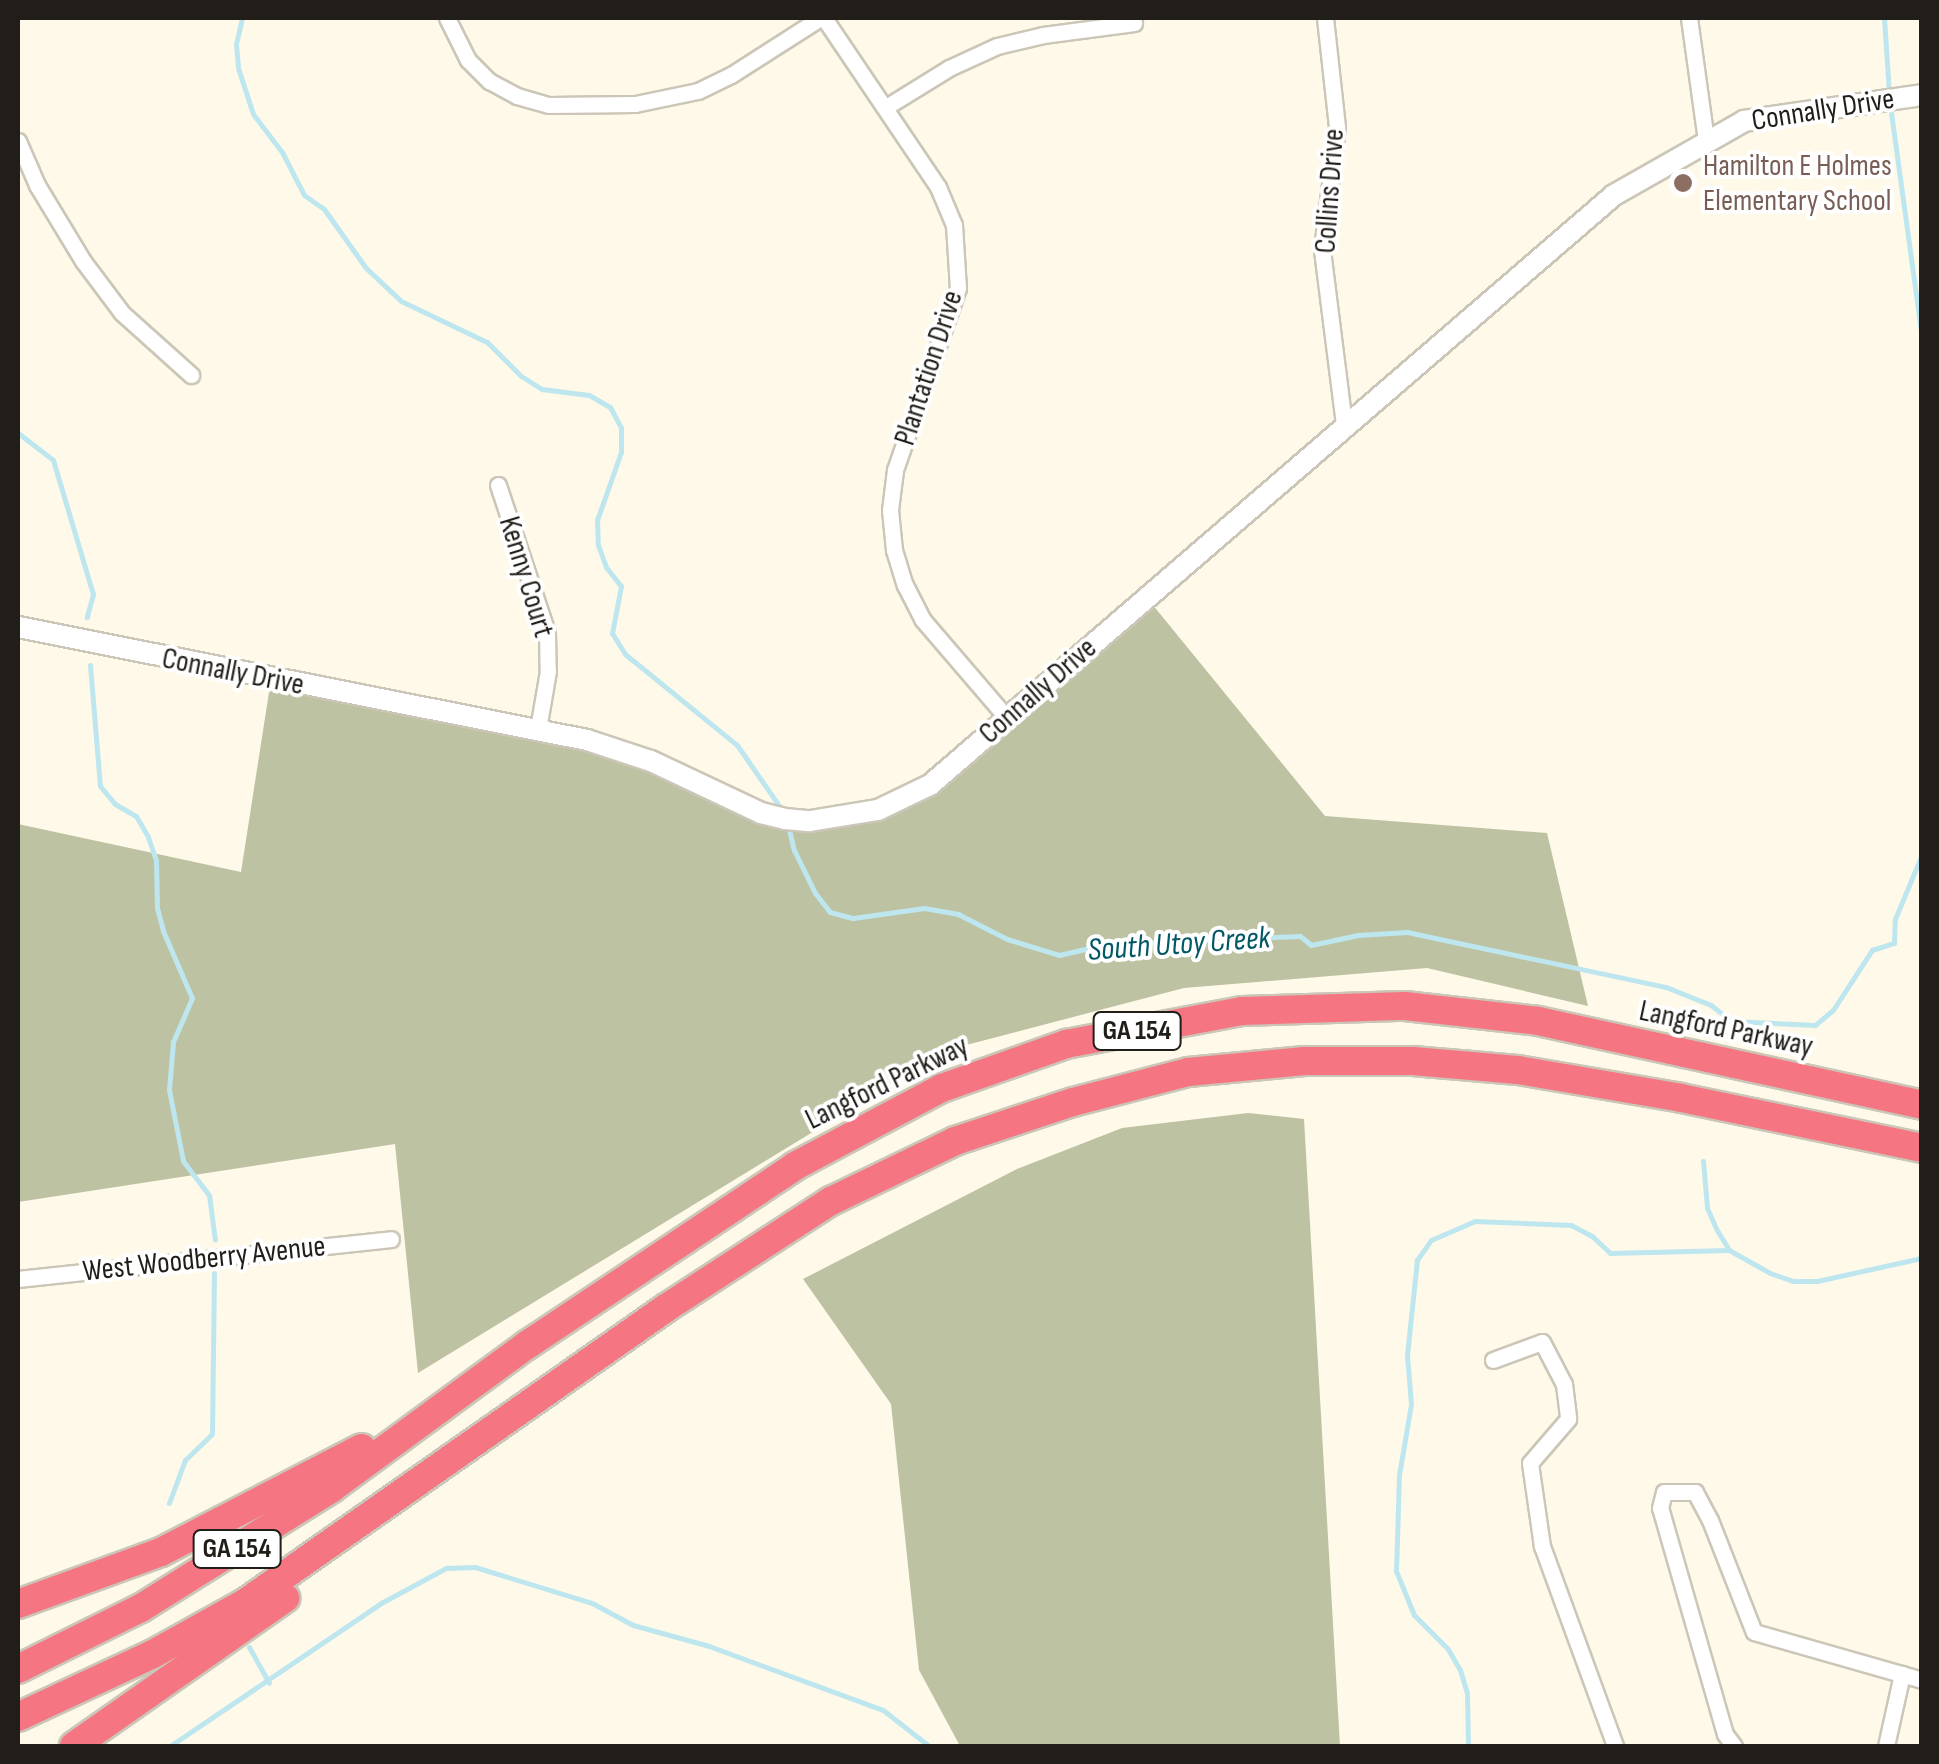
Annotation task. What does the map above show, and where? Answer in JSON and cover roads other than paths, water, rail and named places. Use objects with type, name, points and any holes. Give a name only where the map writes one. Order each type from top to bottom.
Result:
[{"type":"highway","name":"Langford Parkway","points":[[18,1669],[90,1636],[332,1488],[640,1268],[795,1166],[942,1088],[1066,1044],[1242,1011],[1405,1006],[1538,1021],[1922,1106]]},
{"type":"highway","name":"GA 154","points":[[18,1717],[153,1654],[245,1603],[666,1308],[831,1201],[955,1141],[1073,1102],[1188,1072],[1304,1060],[1414,1060],[1518,1070],[1681,1098],[1922,1148]]},
{"type":"highway","points":[[18,1604],[161,1552],[444,1406]]},
{"type":"highway","points":[[74,1746],[288,1596],[414,1488]]},
{"type":"street","points":[[447,18],[468,60],[489,80],[516,96],[549,105],[635,104],[698,91],[731,76],[822,18]]},
{"type":"street","name":"Plantation Drive","points":[[822,18],[938,187],[954,225],[960,263],[953,310],[895,470],[890,510],[894,550],[904,585],[923,620],[1007,718]]},
{"type":"street","name":"Collins Drive","points":[[1325,18],[1336,127],[1322,250],[1344,424]]},
{"type":"street","points":[[1690,18],[1706,140]]},
{"type":"street","points":[[886,107],[949,68],[997,46],[1043,35],[1134,23]]},
{"type":"street","name":"Connally Drive","points":[[18,627],[450,715],[538,728],[651,761],[761,814],[810,821],[878,810],[906,800],[1007,718],[1614,195],[1744,121],[1922,96]]},
{"type":"street","points":[[18,142],[37,185],[83,261],[122,313],[191,375]]},
{"type":"street","name":"Kenny Court","points":[[498,485],[548,632],[548,671],[538,728]]},
{"type":"street","name":"West Woodberry Avenue","points":[[18,1279],[391,1238]]},
{"type":"street","points":[[1492,1360],[1542,1342],[1564,1384],[1568,1420],[1530,1463],[1537,1513],[1542,1546],[1615,1746]]},
{"type":"street","points":[[1734,1746],[1725,1734],[1660,1508],[1664,1492],[1695,1492],[1754,1632],[1922,1680]]},
{"type":"street","points":[[1886,1746],[1902,1674]]},
{"type":"waterway","name":"South Utoy Creek","points":[[242,18],[236,44],[238,68],[253,114],[282,152],[304,195],[324,209],[366,268],[401,301],[487,342],[521,376],[542,389],[589,395],[610,407],[621,428],[621,452],[597,520],[598,545],[606,567],[621,586],[612,633],[625,654],[737,745],[782,810]]},
{"type":"waterway","points":[[1884,18],[1889,94]]},
{"type":"waterway","points":[[1890,105],[1922,340]]},
{"type":"waterway","points":[[18,433],[53,460],[93,594],[87,617]]},
{"type":"waterway","points":[[90,665],[100,786],[115,804],[136,816],[148,837],[156,860],[157,908],[163,931],[192,998],[173,1042],[169,1090],[183,1161],[209,1195],[215,1240]]},
{"type":"waterway","name":"South Utoy Creek","points":[[788,825],[794,850],[815,893],[830,912],[853,918],[924,908],[958,914],[1007,939],[1059,955],[1107,944],[1300,936],[1311,945],[1358,935],[1407,932],[1666,987],[1711,1005],[1731,1021]]},
{"type":"waterway","points":[[1731,1021],[1815,1025],[1833,1010],[1872,950],[1894,943],[1895,919],[1922,854]]},
{"type":"waterway","name":"South Utoy Creek","points":[[1703,1161],[1707,1208],[1717,1230],[1729,1250],[1770,1273],[1793,1281],[1817,1281],[1922,1258]]},
{"type":"waterway","points":[[1468,1746],[1467,1693],[1460,1670],[1448,1649],[1414,1615],[1396,1571],[1399,1475],[1411,1404],[1407,1355],[1417,1260],[1431,1240],[1475,1221],[1571,1225],[1592,1236],[1610,1253],[1729,1250]]},
{"type":"waterway","points":[[169,1503],[185,1460],[212,1434],[214,1273]]},
{"type":"waterway","points":[[170,1746],[383,1602],[446,1568],[475,1567],[592,1603],[633,1625],[709,1646],[883,1710],[929,1746]]},
{"type":"waterway","points":[[249,1647],[269,1683]]},
{"type":"place","name":"Hamilton E Holmes Elementary School","points":[[1683,183]]}]
